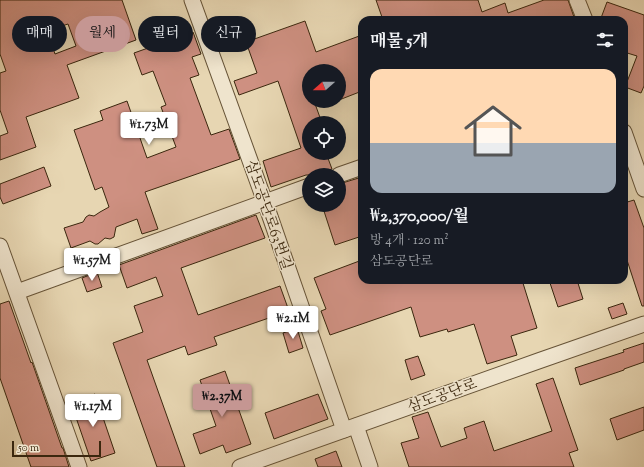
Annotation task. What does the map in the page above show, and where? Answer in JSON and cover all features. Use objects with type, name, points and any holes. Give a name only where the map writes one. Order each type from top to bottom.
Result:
[{"type":"street","name":"삼도공단로63번길","points":[[192,0],[265,202],[350,428],[370,467]]},
{"type":"street","points":[[577,0],[583,16]]},
{"type":"street","points":[[628,144],[644,190]]},
{"type":"street","points":[[346,173],[358,168]]},
{"type":"street","points":[[17,292],[302,189]]},
{"type":"street","points":[[0,246],[78,467]]},
{"type":"street","name":"삼도공단로","points":[[240,467],[644,324]]},
{"type":"building","points":[[0,0],[122,0],[128,16],[75,16],[75,43],[67,24],[67,16],[12,16],[12,52],[54,52],[55,54],[67,52],[67,49],[75,46],[75,52],[103,52],[67,65],[79,98],[26,117],[36,147],[0,160],[0,136],[8,133],[0,110],[0,73],[6,71],[0,54]]},
{"type":"building","points":[[376,0],[478,0],[482,12],[505,3],[508,13],[544,0],[568,0],[574,16],[382,16]]},
{"type":"building","points":[[607,2],[644,15],[644,86],[641,93],[628,88],[628,79],[637,56],[628,53],[628,16],[602,16]]},
{"type":"building","points":[[305,21],[316,52],[358,36],[358,93],[346,97],[346,64],[302,64],[302,108],[317,108],[319,116],[302,116],[302,160],[329,160],[332,168],[302,168],[302,176],[271,187],[263,161],[301,148],[278,81],[239,95],[234,81],[257,73],[250,52],[256,52],[256,38]]},
{"type":"building","points":[[130,23],[136,40],[130,42]]},
{"type":"building","points":[[193,32],[201,54],[192,57],[199,75],[190,78],[211,135],[229,129],[240,159],[145,192],[158,229],[142,234],[137,219],[116,227],[114,237],[110,239],[105,238],[98,244],[90,241],[71,248],[64,228],[83,222],[89,215],[94,216],[109,207],[102,187],[95,190],[74,130],[103,120],[100,111],[127,101],[147,158],[176,147],[161,107],[166,105],[153,71],[142,75],[134,53],[138,52],[193,52]]},
{"type":"building","points":[[44,167],[51,186],[3,204],[0,197],[0,184]]},
{"type":"building","points":[[358,178],[358,237],[335,245],[324,212],[346,212],[346,182]]},
{"type":"building","points":[[634,200],[644,228],[644,306],[642,306],[628,263],[628,202]]},
{"type":"building","points":[[256,215],[265,238],[181,268],[198,315],[280,286],[289,311],[214,337],[217,345],[188,355],[185,346],[147,360],[185,467],[157,467],[113,343],[143,332],[134,306],[163,296],[156,277],[127,288],[119,265]]},
{"type":"building","points":[[358,262],[358,284],[523,284],[537,328],[511,336],[517,355],[487,364],[474,324],[448,332],[447,329],[420,337],[411,307],[330,335],[321,311],[326,309],[314,278]]},
{"type":"building","points":[[97,272],[102,287],[87,292],[82,278]]},
{"type":"building","points":[[550,284],[578,284],[583,299],[558,307]]},
{"type":"building","points":[[9,301],[69,467],[31,467],[0,378],[0,304]]},
{"type":"building","points":[[623,303],[627,314],[612,319],[608,308]]},
{"type":"building","points":[[297,328],[303,348],[289,353],[283,333]]},
{"type":"building","points":[[644,343],[644,362],[580,385],[575,368],[624,352],[623,350]]},
{"type":"building","points":[[418,356],[425,375],[411,380],[405,360]]},
{"type":"building","points":[[225,371],[251,444],[226,453],[223,445],[200,454],[193,434],[216,426],[200,380]]},
{"type":"building","points":[[553,378],[578,450],[569,453],[574,467],[409,467],[401,443],[419,438],[412,417],[428,412],[441,447],[467,438],[464,428],[484,421],[494,451],[552,431],[536,384]]},
{"type":"building","points":[[95,394],[115,453],[91,461],[71,403]]},
{"type":"building","points":[[318,394],[328,419],[274,439],[265,413]]},
{"type":"building","points":[[644,407],[644,430],[617,440],[610,419]]},
{"type":"building","points":[[336,451],[342,467],[318,467],[315,459]]}]
